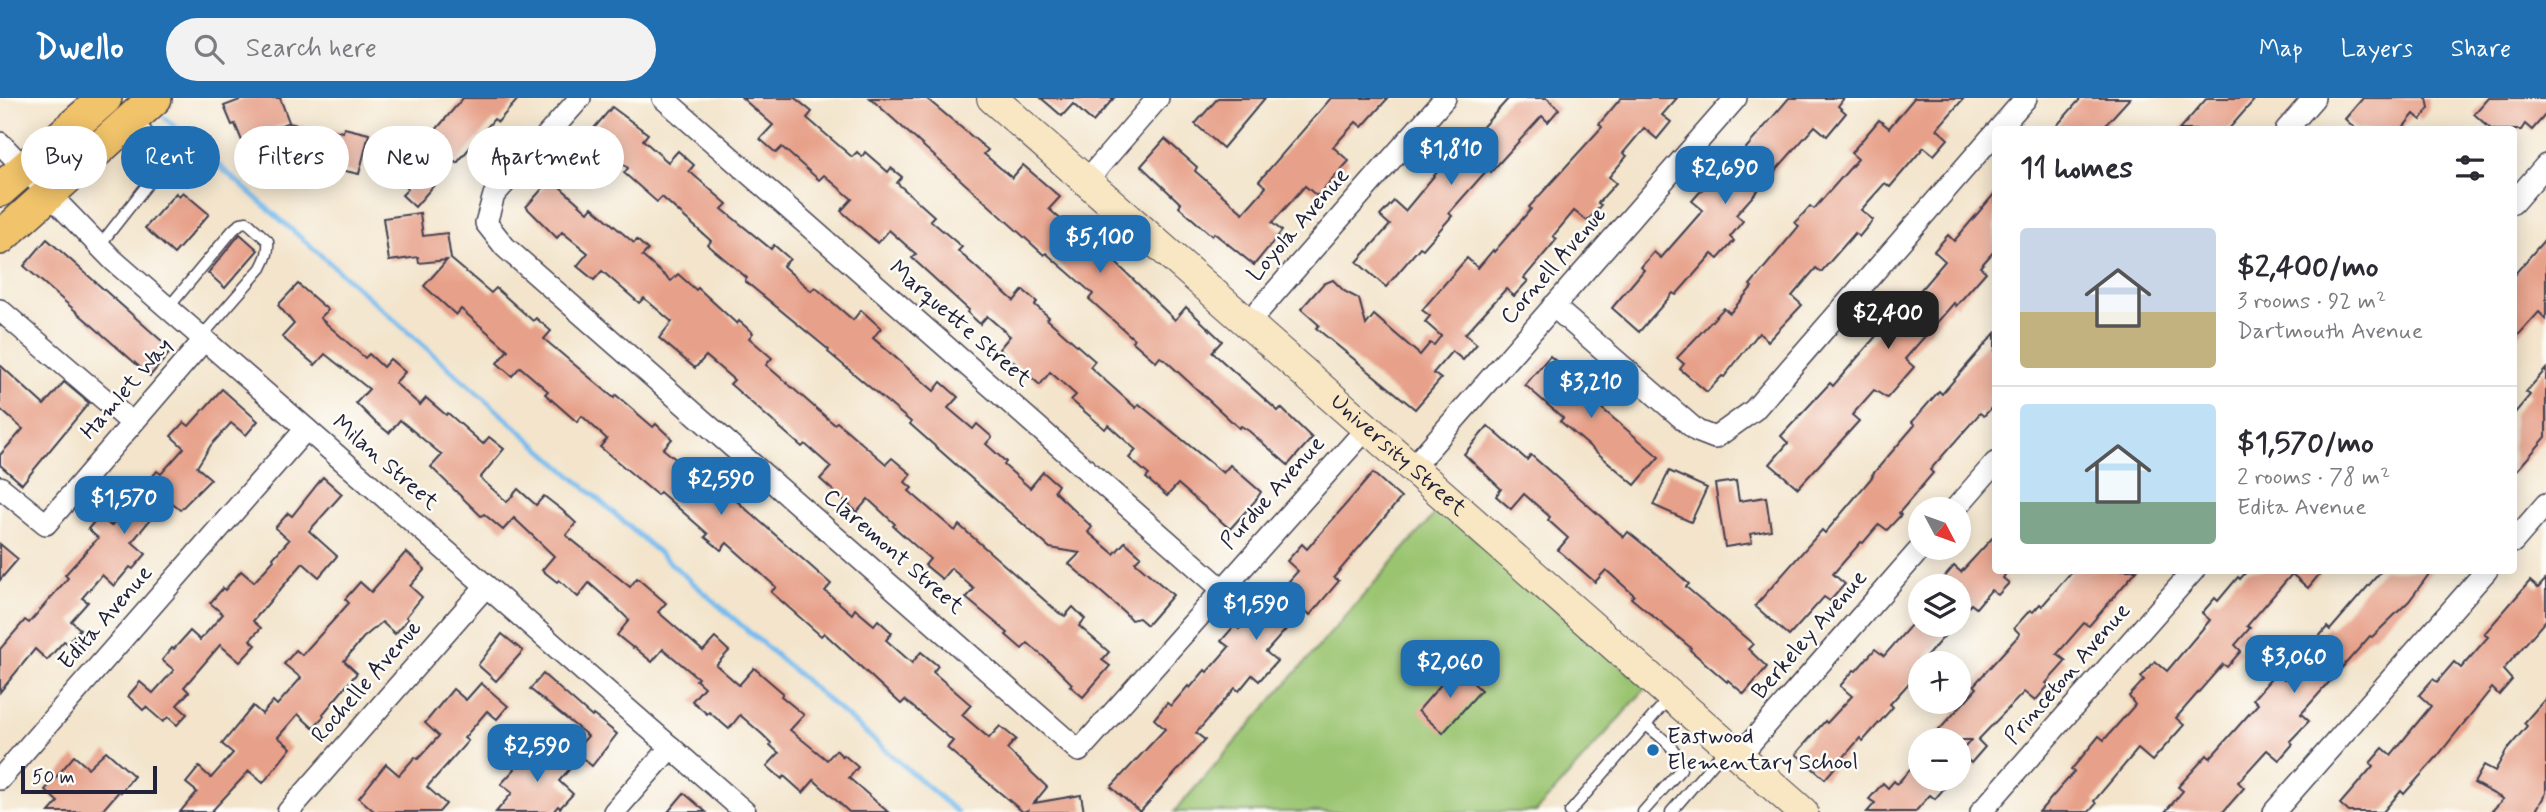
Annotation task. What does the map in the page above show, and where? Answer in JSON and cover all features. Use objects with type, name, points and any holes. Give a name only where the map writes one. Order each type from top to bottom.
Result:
[{"type":"main road","points":[[73,126],[105,98]]},
{"type":"main road","points":[[0,238],[145,108]]},
{"type":"main road","points":[[0,190],[21,172]]},
{"type":"street","name":"Claremont Street","points":[[580,98],[494,195],[486,223],[505,247],[1079,751]]},
{"type":"street","name":"Marquette Street","points":[[663,98],[1222,589]]},
{"type":"street","name":"University Street","points":[[992,98],[1803,812]]},
{"type":"street","points":[[1086,181],[1158,98]]},
{"type":"street","name":"Loyola Avenue","points":[[1248,323],[1445,98]]},
{"type":"street","name":"Cornell Avenue","points":[[1412,468],[1736,98]]},
{"type":"street","points":[[2001,126],[2026,98]]},
{"type":"street","points":[[2290,126],[2314,98]]},
{"type":"street","points":[[1553,306],[1697,431],[1714,438],[1754,410],[1992,137]]},
{"type":"street","name":"Milan Street","points":[[0,143],[21,166]]},
{"type":"street","points":[[2517,199],[2546,166]]},
{"type":"street","name":"Milan Street","points":[[45,189],[100,246],[168,308],[745,812]]},
{"type":"street","points":[[0,310],[132,423]]},
{"type":"street","name":"Hamlet Way","points":[[0,487],[46,524],[203,339]]},
{"type":"street","name":"Purdue Avenue","points":[[1079,751],[1367,428]]},
{"type":"street","name":"Edita Avenue","points":[[0,779],[306,429]]},
{"type":"street","points":[[1965,497],[1992,466]]},
{"type":"street","points":[[2517,537],[2546,504]]},
{"type":"street","name":"Berkeley Avenue","points":[[1733,751],[1910,560]]},
{"type":"street","name":"Princeton Avenue","points":[[1981,812],[2190,574]]},
{"type":"street","points":[[2274,812],[2483,574]]},
{"type":"street","name":"Rochelle Avenue","points":[[288,812],[486,586]]},
{"type":"street","points":[[614,812],[671,747]]},
{"type":"lane","points":[[100,246],[169,157],[145,108]]},
{"type":"lane","points":[[168,308],[233,230],[241,223],[247,222],[268,241],[266,258],[261,268],[203,339]]},
{"type":"lane","points":[[1570,812],[1671,696]]},
{"type":"lane","points":[[1643,812],[1681,769],[1680,759],[1673,748],[1646,725]]},
{"type":"lane","points":[[1671,812],[1733,751]]},
{"type":"green space","points":[[1440,508],[1646,688],[1536,812],[1174,812]]},
{"type":"building","points":[[245,98],[280,98],[289,122],[279,126],[236,126],[232,125],[224,106]]},
{"type":"building","points":[[463,98],[519,98],[498,122],[494,119],[488,126],[467,126],[467,151],[457,163],[455,161],[453,163],[453,126],[439,126]]},
{"type":"building","points":[[742,98],[795,98],[812,112],[807,118],[852,157],[857,152],[862,157],[865,152],[888,172],[891,168],[902,177],[897,183],[934,216],[930,220],[962,247],[958,251],[1014,301],[1023,290],[1037,302],[1035,305],[1049,317],[1047,319],[1095,361],[1090,367],[1136,408],[1139,404],[1223,473],[1230,465],[1261,492],[1255,501],[1230,529],[1178,484],[1167,496],[1146,478],[1149,475],[1129,458],[1136,450],[1108,425],[1105,429],[1071,400],[1076,395],[1050,372],[1040,385],[999,349],[1010,336],[987,316],[980,324],[967,312],[969,310],[912,258],[916,254],[889,230],[878,243],[841,211],[852,199],[824,175],[819,180],[782,147],[776,153],[760,139],[773,125]]},
{"type":"building","points":[[870,98],[926,98],[988,150],[984,154],[1012,178],[1023,165],[1060,197],[1049,209],[1112,259],[1175,320],[1186,307],[1222,341],[1212,352],[1278,411],[1281,408],[1312,438],[1288,465],[1249,431],[1241,426],[1239,428],[1165,360],[1160,357],[1156,362],[1132,341],[1134,339],[1089,299],[1093,294],[1046,253],[1044,255]]},
{"type":"building","points":[[1041,98],[1114,98],[1093,122],[1073,104],[1062,116]]},
{"type":"building","points":[[1218,98],[1265,98],[1223,148],[1195,124]]},
{"type":"building","points":[[1331,98],[1388,98],[1362,127],[1356,122],[1333,147],[1349,161],[1317,196],[1305,186],[1272,223],[1282,231],[1254,265],[1214,233],[1212,236],[1179,207],[1181,204],[1141,166],[1165,139],[1197,167],[1195,171],[1243,213],[1266,187],[1259,181]]},
{"type":"building","points":[[1509,98],[1547,98],[1559,109],[1548,122],[1542,116],[1491,172],[1488,169],[1449,213],[1452,216],[1423,249],[1420,247],[1386,287],[1357,262],[1390,225],[1380,216],[1394,201],[1405,211],[1457,148],[1459,150],[1476,130],[1478,132]]},
{"type":"building","points":[[1621,98],[1677,98],[1662,115],[1671,122],[1657,139],[1644,128],[1623,153],[1627,156],[1609,177],[1616,183],[1598,203],[1601,205],[1587,221],[1574,211],[1553,236],[1557,239],[1524,278],[1528,281],[1514,296],[1506,289],[1465,334],[1477,344],[1463,360],[1452,351],[1433,373],[1441,379],[1415,409],[1316,328],[1319,325],[1301,309],[1323,284],[1333,280],[1344,291],[1359,299],[1366,325],[1374,315],[1420,355],[1430,343],[1434,345],[1441,336],[1425,322],[1430,316],[1422,310],[1467,258],[1478,268],[1493,250],[1494,252],[1531,209],[1529,207],[1602,127],[1599,124]]},
{"type":"building","points":[[1789,98],[1844,98],[1838,106],[1846,113],[1827,136],[1815,126],[1736,215],[1743,221],[1730,237],[1734,241],[1718,259],[1712,254],[1639,332],[1612,308],[1644,270],[1641,267],[1654,252],[1661,258],[1703,210],[1692,201],[1706,185],[1709,187],[1728,166],[1729,168]]},
{"type":"building","points":[[1914,98],[1964,98],[1937,129],[1948,139],[1934,155],[1924,147],[1890,187],[1885,183],[1861,210],[1873,220],[1859,237],[1855,233],[1821,272],[1816,268],[1792,296],[1802,305],[1768,341],[1759,333],[1724,377],[1707,392],[1680,369],[1684,364],[1677,358],[1724,308],[1730,313],[1799,226],[1795,223],[1810,206],[1814,209],[1858,159],[1851,153],[1879,120],[1889,128]]},
{"type":"building","points":[[2081,98],[2130,98],[2105,126],[2056,126]]},
{"type":"building","points":[[2207,98],[2256,98],[2232,126],[2182,126]]},
{"type":"building","points":[[2363,98],[2427,98],[2429,108],[2421,120],[2414,114],[2404,126],[2353,126],[2345,119]]},
{"type":"building","points":[[2488,98],[2546,98],[2546,114],[2532,130],[2525,124],[2521,130],[2517,130],[2517,126],[2488,126],[2474,114]]},
{"type":"building","points":[[612,107],[648,134],[643,140],[668,162],[678,151],[694,165],[689,171],[727,204],[722,209],[771,249],[774,245],[790,259],[783,266],[811,291],[815,287],[853,320],[861,310],[881,328],[873,338],[934,391],[941,382],[958,397],[948,408],[973,429],[977,424],[992,437],[986,444],[1006,462],[1004,465],[1030,488],[1043,472],[1058,485],[1054,491],[1092,527],[1088,532],[1114,554],[1125,542],[1141,556],[1135,562],[1173,595],[1147,625],[1139,618],[1131,620],[1069,564],[1080,553],[1050,548],[910,424],[911,422],[828,352],[829,350],[745,281],[747,278],[708,245],[711,241],[662,197],[657,202],[624,173],[628,168],[624,165],[624,126],[596,126]]},
{"type":"building","points":[[349,129],[363,133],[363,158],[359,174],[349,172]]},
{"type":"building","points":[[408,189],[431,189],[415,207],[402,195]]},
{"type":"building","points":[[542,189],[562,189],[588,212],[592,207],[634,243],[637,240],[648,250],[642,256],[671,281],[678,274],[696,290],[698,288],[737,324],[739,321],[753,333],[749,338],[772,358],[766,365],[834,424],[837,422],[886,464],[892,458],[911,474],[905,482],[912,488],[909,491],[955,531],[959,525],[1059,613],[1065,616],[1073,607],[1085,619],[1079,626],[1109,652],[1102,660],[1110,666],[1083,697],[1028,643],[1022,649],[1006,635],[1008,633],[966,598],[974,589],[951,568],[942,579],[925,565],[930,559],[868,499],[857,512],[820,479],[831,467],[805,444],[802,447],[730,384],[734,380],[706,356],[695,368],[659,338],[672,322],[644,298],[639,303],[602,271],[594,280],[577,266],[588,253],[562,232],[557,238],[526,207]]},
{"type":"building","points":[[183,192],[209,214],[174,254],[145,228],[176,193],[179,196]]},
{"type":"building","points":[[1992,197],[1992,253],[1980,267],[1986,272],[1956,306],[1954,303],[1905,359],[1914,367],[1887,398],[1874,390],[1852,415],[1859,421],[1798,488],[1770,464],[1788,443],[1781,436],[1830,383],[1833,386],[1883,328],[1877,322],[1890,307],[1898,314],[1945,261],[1934,251],[1948,235],[1954,241]]},
{"type":"building","points":[[420,213],[423,236],[447,233],[451,259],[491,293],[496,288],[533,321],[536,318],[551,331],[544,339],[614,398],[616,395],[653,427],[656,424],[672,439],[663,449],[709,486],[720,474],[736,488],[730,495],[831,584],[825,591],[852,614],[855,609],[874,625],[878,620],[892,633],[886,640],[912,663],[921,652],[938,666],[933,672],[971,705],[962,715],[989,738],[1000,726],[1016,739],[1007,749],[1047,787],[1034,803],[1081,795],[1084,812],[1023,812],[947,748],[953,741],[905,700],[901,704],[824,633],[821,636],[771,592],[776,587],[727,543],[721,550],[705,537],[708,534],[660,492],[657,495],[600,447],[607,439],[582,416],[577,422],[545,394],[548,391],[520,367],[512,376],[497,363],[508,350],[461,309],[456,315],[424,286],[447,260],[419,263],[418,257],[389,261],[383,218]]},
{"type":"building","points":[[240,234],[258,250],[225,288],[208,273]]},
{"type":"building","points":[[2546,238],[2546,319],[2539,312],[2517,337],[2517,271]]},
{"type":"building","points":[[47,239],[172,350],[150,376],[24,266]]},
{"type":"building","points":[[298,284],[328,310],[320,318],[365,358],[369,354],[383,367],[390,359],[405,372],[395,383],[420,405],[426,398],[446,415],[448,413],[483,444],[489,437],[504,449],[480,478],[507,502],[518,489],[536,505],[544,496],[562,510],[576,523],[566,535],[630,587],[637,578],[666,603],[658,612],[703,651],[715,638],[729,651],[716,665],[739,685],[754,668],[783,693],[781,696],[804,715],[790,730],[827,760],[836,750],[843,757],[844,755],[858,767],[849,778],[888,812],[849,812],[814,780],[803,793],[784,776],[782,779],[767,766],[779,753],[763,735],[740,715],[729,729],[709,712],[707,714],[692,701],[704,687],[696,680],[698,678],[663,649],[652,662],[617,635],[629,620],[613,604],[589,583],[578,597],[559,580],[557,582],[542,570],[554,556],[514,518],[503,530],[484,514],[481,516],[431,467],[442,455],[400,420],[389,433],[374,421],[356,403],[369,389],[325,354],[315,365],[282,337],[294,324],[278,305]]},
{"type":"building","points":[[1992,336],[1992,407],[1984,416],[1980,413],[1930,470],[1933,473],[1913,497],[1908,497],[1908,502],[1899,513],[1901,515],[1887,530],[1879,524],[1863,543],[1861,542],[1833,574],[1845,584],[1830,601],[1824,597],[1789,636],[1755,606],[1822,530],[1825,533],[1915,425],[1912,422],[1939,391],[1942,394]]},
{"type":"building","points":[[1550,356],[1588,389],[1590,387],[1606,400],[1600,407],[1659,457],[1635,485],[1560,421],[1563,418],[1525,385]]},
{"type":"building","points":[[0,365],[44,405],[64,382],[89,403],[22,484],[0,465],[0,455],[23,429],[0,409]]},
{"type":"building","points":[[2546,369],[2546,437],[2517,470],[2517,410],[2530,395],[2526,392]]},
{"type":"building","points":[[222,389],[258,421],[246,435],[231,423],[211,445],[197,467],[211,479],[180,510],[167,499],[132,542],[146,554],[133,569],[130,567],[114,586],[102,575],[82,598],[88,602],[71,621],[80,629],[67,643],[64,641],[47,660],[35,649],[0,692],[0,649],[25,620],[29,623],[68,578],[65,575],[98,538],[88,529],[99,516],[111,526],[157,471],[161,474],[184,448],[171,436],[184,422],[189,426]]},
{"type":"building","points":[[1488,426],[1527,460],[1531,455],[1624,537],[1628,532],[1664,561],[1689,584],[1686,587],[1753,644],[1748,649],[1767,667],[1744,694],[1631,598],[1634,595],[1606,570],[1595,582],[1558,550],[1568,538],[1548,520],[1550,517],[1524,494],[1511,509],[1496,496],[1501,489],[1464,454]]},
{"type":"building","points":[[1669,471],[1707,488],[1691,522],[1653,505]]},
{"type":"building","points":[[1373,473],[1401,498],[1334,577],[1339,581],[1310,615],[1304,609],[1266,652],[1277,661],[1259,681],[1252,675],[1239,691],[1235,688],[1196,733],[1205,740],[1140,812],[1111,787],[1165,729],[1154,719],[1167,703],[1171,706],[1188,686],[1190,688],[1205,670],[1207,672],[1229,647],[1221,641],[1235,625],[1239,629],[1272,594],[1275,597],[1298,571],[1287,561],[1302,544],[1307,549]]},
{"type":"building","points":[[323,477],[342,494],[309,531],[337,556],[319,577],[303,563],[253,621],[261,628],[250,640],[256,645],[240,662],[220,645],[184,687],[189,692],[177,705],[187,714],[177,725],[168,717],[163,722],[146,707],[143,710],[128,696],[140,682],[153,693],[174,670],[162,660],[172,648],[174,649],[190,631],[200,640],[223,614],[210,603],[223,588],[225,590],[241,571],[254,582],[274,560],[289,540],[275,528],[288,513],[292,516]]},
{"type":"building","points":[[1736,481],[1739,501],[1766,497],[1771,530],[1750,534],[1752,543],[1725,547],[1715,484]]},
{"type":"building","points":[[1992,538],[1992,574],[2004,574],[2003,578],[2009,583],[1998,595],[1991,590],[1976,608],[1971,604],[1971,574],[1947,574],[1954,566],[1961,572]]},
{"type":"building","points":[[0,544],[18,559],[0,580]]},
{"type":"building","points":[[406,552],[425,569],[410,586],[422,597],[395,634],[382,622],[363,638],[344,661],[357,673],[324,716],[313,728],[298,714],[278,737],[291,748],[263,783],[249,771],[211,812],[180,812],[197,792],[186,783],[199,767],[211,778],[233,753],[222,744],[253,706],[262,714],[273,701],[277,705],[301,678],[284,664],[296,650],[302,655],[349,603],[345,599],[360,582],[371,592]]},
{"type":"building","points":[[2070,574],[2134,574],[2089,626],[2084,623],[2057,654],[2066,661],[2046,683],[2049,685],[2035,701],[2024,692],[1978,740],[1985,747],[1971,763],[1971,728],[1941,728],[1954,714],[1971,714],[1971,695],[1977,688],[1974,685],[2020,634],[2014,628],[2030,610],[2033,612],[2040,604],[2042,606]]},
{"type":"building","points":[[2244,574],[2292,574],[2247,626],[2250,628],[2235,645],[2241,651],[2227,667],[2223,664],[2176,718],[2184,725],[2152,761],[2138,749],[2094,801],[2096,804],[2089,812],[2039,812],[2074,772],[2071,770],[2099,736],[2104,740],[2135,705],[2129,696],[2144,680],[2141,677],[2155,661],[2167,671],[2210,620],[2202,613],[2215,598],[2218,601],[2238,577],[2240,579]]},
{"type":"building","points":[[2292,574],[2320,574],[2308,588]]},
{"type":"building","points":[[2379,574],[2429,574],[2409,601],[2370,636],[2301,714],[2309,721],[2290,741],[2293,744],[2279,760],[2267,750],[2238,782],[2244,788],[2223,812],[2165,812],[2183,791],[2178,787],[2207,755],[2210,758],[2258,704],[2253,699],[2277,672],[2284,679],[2327,627],[2330,630]]},
{"type":"building","points":[[2546,579],[2546,620],[2503,670],[2512,680],[2499,695],[2492,688],[2436,758],[2404,794],[2401,791],[2383,812],[2349,812],[2340,804],[2373,766],[2370,763],[2383,748],[2391,755],[2431,706],[2419,695],[2433,679],[2437,682],[2454,662],[2461,668],[2488,637],[2484,634],[2530,581],[2538,588]]},
{"type":"building","points":[[1908,628],[1908,637],[1944,637],[1931,651],[1908,651],[1908,684],[1890,704],[1893,707],[1863,741],[1860,738],[1825,779],[1796,754],[1852,696],[1840,686],[1854,670],[1856,671],[1875,649],[1884,656]]},
{"type":"building","points":[[502,634],[523,651],[496,681],[478,665]]},
{"type":"building","points":[[1456,667],[1481,690],[1443,733],[1418,711]]},
{"type":"building","points":[[543,674],[592,717],[593,715],[617,734],[592,766],[574,751],[588,736],[530,689]]},
{"type":"building","points":[[481,683],[508,706],[497,719],[487,711],[464,738],[468,741],[427,787],[446,804],[439,812],[375,812],[359,798],[386,764],[399,775],[439,736],[425,723],[453,689],[466,700]]},
{"type":"building","points":[[2546,698],[2546,793],[2535,812],[2491,812],[2503,799],[2474,783],[2484,765],[2495,771],[2506,751],[2527,726],[2524,723]]},
{"type":"building","points":[[556,747],[575,763],[559,781],[573,794],[553,812],[496,812],[512,793],[501,784],[515,769],[511,766],[526,749],[542,763]]},
{"type":"building","points":[[106,751],[134,776],[121,792],[120,790],[101,812],[49,812],[58,802],[45,790],[74,756],[88,768]]},
{"type":"building","points":[[1908,772],[1908,791],[1942,791],[1935,799],[1930,795],[1915,812],[1867,812],[1875,803],[1869,799],[1883,783],[1888,788],[1894,781],[1897,784]]},
{"type":"building","points":[[684,793],[706,812],[668,812]]},
{"type":"waterway","points":[[165,118],[957,812]]},
{"type":"place","name":"Eastwood Elementary School","points":[[1653,750]]}]
